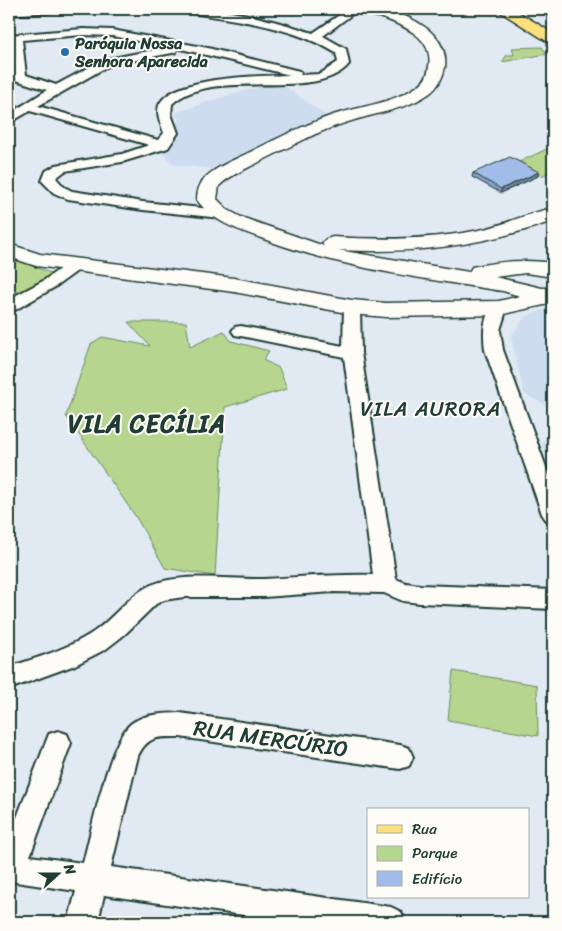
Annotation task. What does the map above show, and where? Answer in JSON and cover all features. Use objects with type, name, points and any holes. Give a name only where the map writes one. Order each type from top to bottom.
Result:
[{"type":"main road","points":[[364,9],[390,11]]},
{"type":"main road","points":[[503,9],[553,39]]},
{"type":"main road","points":[[514,9],[537,22],[553,28]]},
{"type":"street","points":[[9,12],[51,9]]},
{"type":"street","points":[[185,9],[275,25],[316,36],[333,43],[345,54],[343,63],[335,71],[323,77],[228,82],[197,87],[177,94],[170,98],[166,104],[165,114],[171,133],[163,144],[141,153],[61,168],[54,171],[49,181],[59,190],[68,195],[142,206],[221,214],[249,227],[323,253],[381,266],[443,274],[526,266],[553,270]]},
{"type":"street","points":[[316,36],[354,9]]},
{"type":"street","points":[[221,214],[207,200],[207,192],[213,180],[222,174],[307,131],[331,121],[396,103],[422,91],[430,84],[438,66],[439,58],[436,47],[414,26],[390,11]]},
{"type":"street","points":[[57,89],[20,76],[12,38],[97,32],[208,51],[314,78]]},
{"type":"street","points":[[9,119],[57,89],[107,62],[186,48]]},
{"type":"street","points":[[28,107],[163,144]]},
{"type":"street","points":[[280,237],[337,244],[418,244],[498,232],[553,214]]},
{"type":"street","points":[[381,266],[376,257],[379,251],[389,244]]},
{"type":"street","points":[[410,270],[401,256],[403,252],[418,244]]},
{"type":"street","points":[[9,250],[36,260],[234,285],[352,307],[410,310],[553,295]]},
{"type":"street","points":[[9,306],[34,293],[74,266]]},
{"type":"street","points":[[526,266],[516,274],[508,300],[491,330],[494,350],[553,514]]},
{"type":"street","points":[[443,274],[508,300]]},
{"type":"street","points":[[352,307],[352,353],[386,584]]},
{"type":"street","points":[[241,331],[352,353]]},
{"type":"street","points":[[9,678],[66,658],[98,642],[116,628],[142,602],[161,591],[184,588],[264,588],[333,583],[386,584],[403,592],[420,594],[553,600]]},
{"type":"street","name":"RUA MERCÚRIO","points":[[94,879],[125,754],[132,737],[143,728],[158,725],[180,725],[400,758]]},
{"type":"street","points":[[58,743],[10,867],[391,922]]},
{"type":"street","points":[[83,922],[94,879]]},
{"type":"shaded area","points":[[279,82],[329,118],[273,140],[214,169],[175,165],[159,150],[179,120],[175,113],[226,96]]},
{"type":"shaded area","points":[[553,306],[553,473],[542,444],[552,423],[546,405],[524,394],[511,336],[525,317]]},
{"type":"green space","points":[[542,47],[547,54],[502,62],[507,55],[514,55],[512,48]]},
{"type":"green space","points":[[551,147],[553,148],[553,170],[542,176],[517,163]]},
{"type":"green space","points":[[9,257],[53,274],[26,290],[20,292],[9,291]]},
{"type":"green space","points":[[128,322],[186,322],[190,347],[224,331],[231,341],[269,351],[263,360],[279,368],[287,389],[225,407],[215,576],[165,568],[136,517],[66,416],[91,344],[102,337],[150,346]]},
{"type":"green space","points":[[453,671],[537,685],[538,736],[448,720]]},
{"type":"building","points":[[510,157],[539,172],[501,189],[473,173]]},
{"type":"place","name":"Paróquia Nossa Senhora Aparecida","points":[[65,52]]},
{"type":"district","name":"VILA AURORA","points":[[431,409]]},
{"type":"district","name":"VILA CECÍLIA","points":[[147,424]]}]
